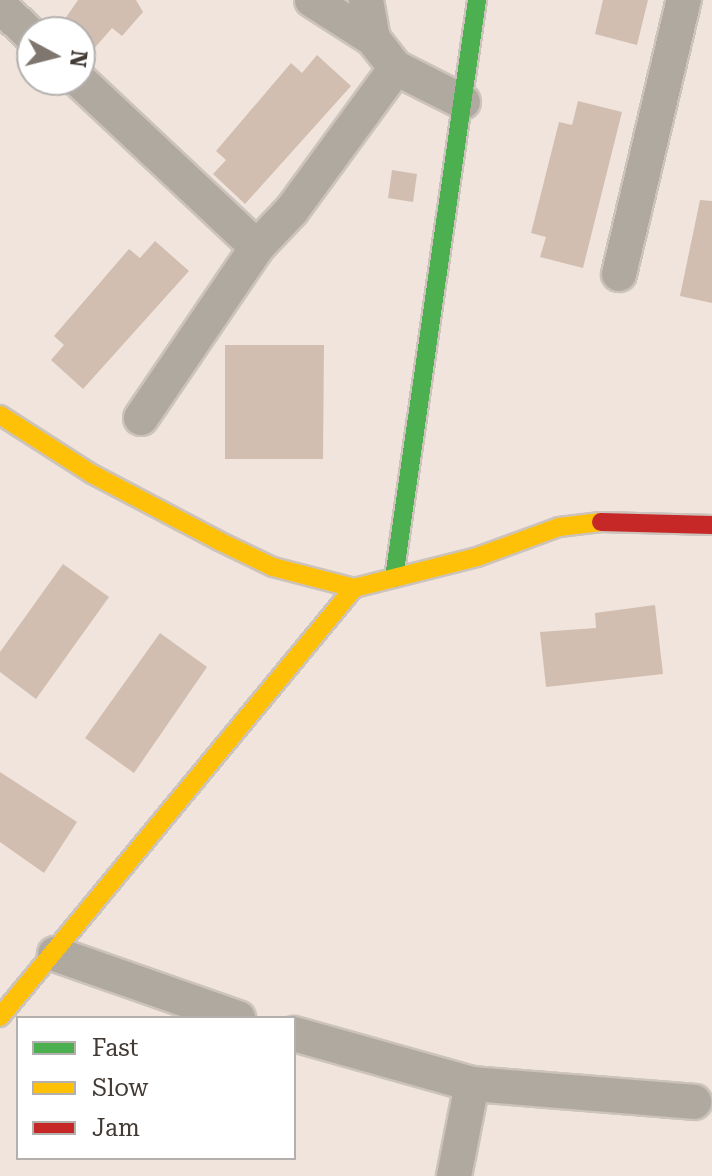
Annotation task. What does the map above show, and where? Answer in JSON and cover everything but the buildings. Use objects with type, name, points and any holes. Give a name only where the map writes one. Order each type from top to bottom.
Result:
[{"type":"street","points":[[312,0],[373,39],[396,68],[463,102]]},
{"type":"street","points":[[366,0],[373,39]]},
{"type":"street","points":[[394,578],[477,0]]},
{"type":"street","points":[[619,274],[684,0]]},
{"type":"street","points":[[0,6],[16,21]]},
{"type":"street","points":[[141,418],[257,247],[292,210],[396,68]]},
{"type":"street","points":[[96,96],[257,247]]},
{"type":"street","points":[[0,415],[92,474],[219,541],[273,567],[354,588],[477,557],[559,527],[622,519],[712,525]]},
{"type":"street","points":[[0,1017],[354,588]]},
{"type":"street","points":[[55,954],[232,1016]]},
{"type":"street","points":[[296,1035],[472,1084],[694,1102]]},
{"type":"street","points":[[454,1176],[472,1084]]},
{"type":"traffic: fast","points":[[394,578],[477,0]]},
{"type":"traffic: slow","points":[[0,415],[92,474],[219,541],[273,567],[354,588],[477,557],[559,527],[601,522]]},
{"type":"traffic: slow","points":[[0,1017],[354,588]]},
{"type":"traffic: jam","points":[[601,522],[712,525]]}]
